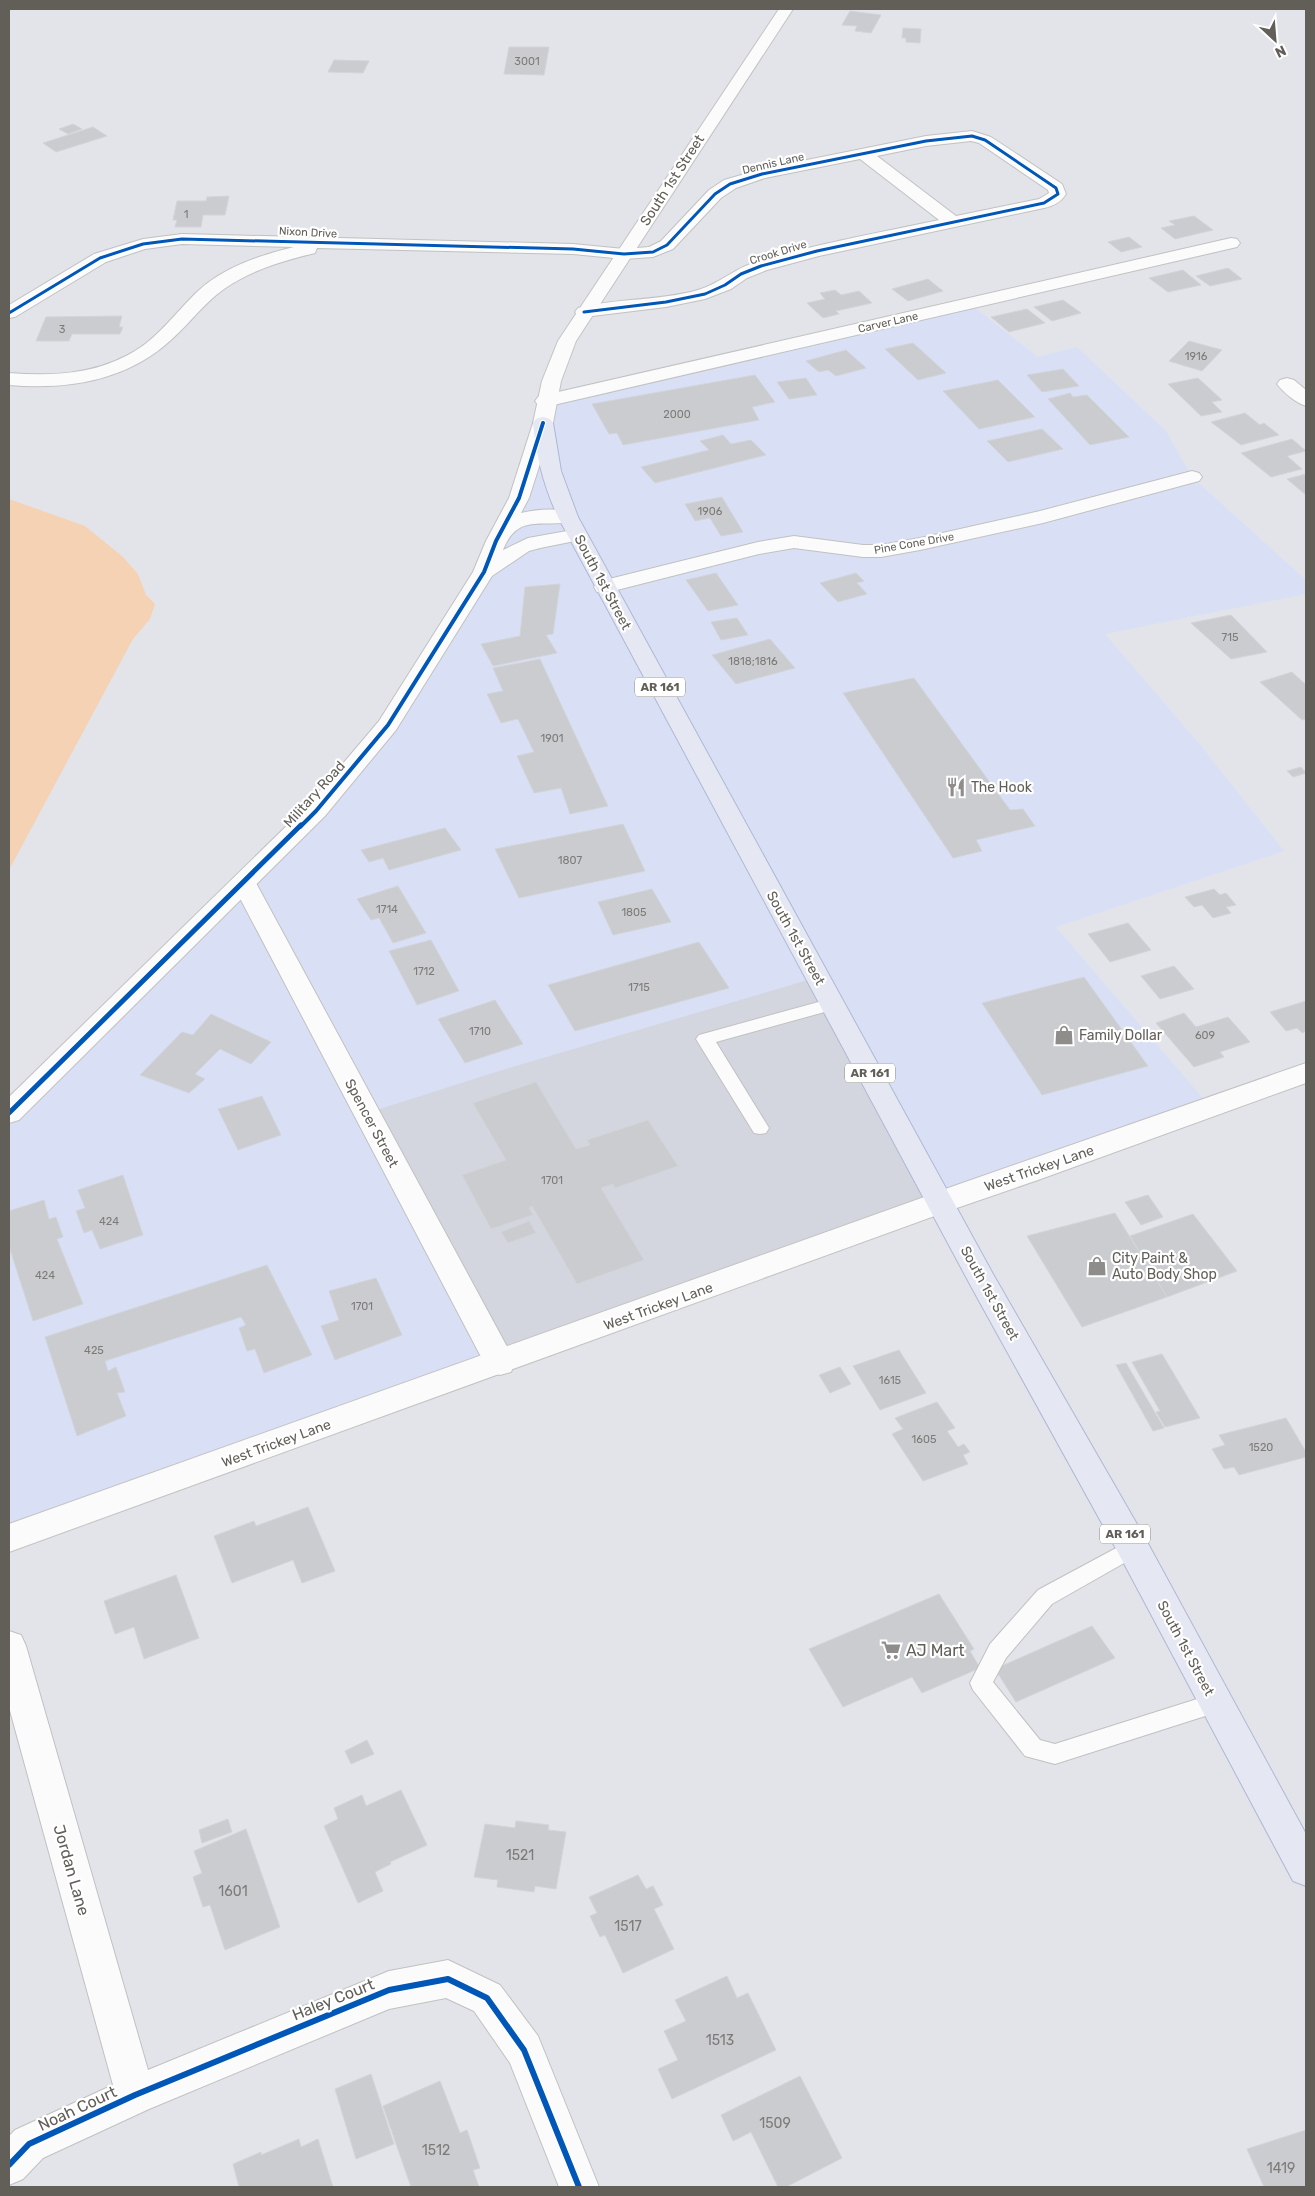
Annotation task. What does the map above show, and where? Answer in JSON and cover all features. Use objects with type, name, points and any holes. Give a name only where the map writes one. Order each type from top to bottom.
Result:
[{"type":"main road","name":"South 1st Street","points":[[544,412],[549,468],[558,496],[573,526],[997,1307],[1133,1548],[1306,1868]]},
{"type":"street","name":"South 1st Street","points":[[544,412],[550,379],[567,342],[584,312],[786,9]]},
{"type":"street","name":"Dennis Lane","points":[[624,254],[653,252],[667,244],[715,194],[730,184],[762,174],[926,141],[972,136],[979,138],[1056,188],[1058,194],[1054,199],[1044,203],[951,222]]},
{"type":"street","points":[[864,154],[951,222]]},
{"type":"street","name":"Crook Drive","points":[[584,312],[666,302],[705,294],[725,285],[741,274],[761,266],[816,251],[951,222]]},
{"type":"street","name":"Nixon Drive","points":[[9,313],[88,264],[121,250],[144,244],[198,238],[332,244],[573,249],[624,254]]},
{"type":"street","name":"Carver Lane","points":[[544,412],[1231,243]]},
{"type":"street","name":"Nixon Drive","points":[[9,379],[70,379],[115,369],[147,351],[181,321],[208,292],[225,280],[269,260],[332,244]]},
{"type":"street","points":[[1287,384],[1306,400]]},
{"type":"street","name":"Military Road","points":[[9,1113],[316,811],[388,725],[484,572],[496,541],[518,498],[544,412]]},
{"type":"street","name":"Pine Cone Drive","points":[[605,586],[758,548],[794,542],[872,551],[920,544],[1043,517],[1192,477]]},
{"type":"street","name":"Military Road","points":[[496,541],[505,527],[516,520],[543,515],[573,526]]},
{"type":"street","name":"Military Road","points":[[484,572],[522,547],[573,526]]},
{"type":"street","name":"Spencer Street","points":[[244,883],[500,1362]]},
{"type":"street","name":"West Trickey Lane","points":[[9,1538],[941,1202],[1028,1173],[1306,1073]]},
{"type":"street","name":"Jordan Lane","points":[[9,1646],[135,2095]]},
{"type":"street","name":"Haley Court","points":[[135,2095],[389,1990],[448,1979],[487,1998],[524,2050],[579,2187]]},
{"type":"street","name":"Noah Court","points":[[9,2165],[29,2144],[135,2095]]},
{"type":"lane","points":[[760,1128],[705,1039],[833,1004]]},
{"type":"lane","points":[[1133,1548],[1045,1597],[998,1651],[981,1683],[1033,1749],[1055,1754],[1216,1703]]},
{"type":"shaded area","points":[[969,303],[1038,357],[1077,347],[1166,431],[1192,477],[1306,580],[1306,594],[1105,634],[1202,747],[1284,851],[1056,927],[1201,1096],[1216,1105],[9,1538],[9,1113],[244,883],[353,768],[484,572],[545,401]]},
{"type":"shaded area","points":[[9,499],[85,526],[123,557],[138,574],[146,595],[155,604],[150,619],[133,639],[9,870]]},
{"type":"shaded area","points":[[818,977],[941,1202],[500,1363],[367,1113],[499,1071]]},
{"type":"building","points":[[850,11],[881,15],[871,33],[855,31],[857,26],[842,25]]},
{"type":"building","points":[[903,28],[921,29],[920,43],[906,42],[906,38],[902,38]]},
{"type":"building","points":[[509,47],[549,47],[544,75],[504,74]]},
{"type":"building","points":[[334,60],[369,61],[363,73],[328,72]]},
{"type":"building","points":[[73,124],[82,129],[68,134],[59,129]]},
{"type":"building","points":[[93,127],[107,136],[56,152],[43,143]]},
{"type":"building","points":[[229,196],[225,215],[203,215],[201,227],[175,227],[177,220],[173,220],[177,201],[206,201],[207,197]]},
{"type":"building","points":[[1194,216],[1213,230],[1175,239],[1161,228],[1175,225],[1169,221]]},
{"type":"building","points":[[1129,237],[1142,247],[1121,252],[1108,242]]},
{"type":"building","points":[[1228,268],[1242,279],[1210,286],[1196,276]]},
{"type":"building","points":[[1183,270],[1201,285],[1168,292],[1149,278]]},
{"type":"building","points":[[928,279],[943,291],[908,301],[892,289]]},
{"type":"building","points":[[835,290],[841,295],[859,291],[872,303],[836,311],[839,314],[823,318],[807,303],[825,299],[820,293]]},
{"type":"building","points":[[1063,300],[1081,313],[1052,321],[1034,307]]},
{"type":"building","points":[[1027,309],[1045,323],[1009,332],[991,317]]},
{"type":"building","points":[[122,316],[119,327],[123,327],[120,334],[72,334],[69,341],[36,341],[46,317]]},
{"type":"building","points":[[1189,341],[1222,350],[1202,371],[1169,361]]},
{"type":"building","points":[[913,343],[946,373],[918,380],[885,349]]},
{"type":"building","points":[[846,350],[866,368],[836,376],[828,370],[819,372],[806,361]]},
{"type":"building","points":[[1063,369],[1079,386],[1042,392],[1027,375]]},
{"type":"building","points":[[755,375],[775,402],[752,407],[759,420],[623,445],[617,433],[609,434],[592,404]]},
{"type":"building","points":[[806,378],[817,395],[789,399],[777,382]]},
{"type":"building","points":[[1198,378],[1222,400],[1212,402],[1222,412],[1201,416],[1168,384]]},
{"type":"building","points":[[998,380],[1035,417],[979,429],[943,391]]},
{"type":"building","points":[[1070,393],[1073,397],[1087,395],[1129,437],[1090,445],[1048,399]]},
{"type":"building","points":[[1245,413],[1260,425],[1264,423],[1279,435],[1241,445],[1211,422]]},
{"type":"building","points":[[1042,429],[1063,449],[1008,462],[987,441]]},
{"type":"building","points":[[723,435],[731,444],[751,440],[766,455],[655,483],[641,467],[709,450],[700,441]]},
{"type":"building","points":[[1292,439],[1306,451],[1287,456],[1302,469],[1271,477],[1241,453]]},
{"type":"building","points":[[1306,474],[1306,495],[1287,479]]},
{"type":"building","points":[[722,497],[743,532],[721,536],[710,518],[695,521],[685,504]]},
{"type":"building","points":[[716,573],[738,605],[708,611],[686,580]]},
{"type":"building","points":[[856,573],[864,581],[857,583],[867,594],[838,602],[820,583]]},
{"type":"building","points":[[560,584],[553,634],[546,635],[557,653],[493,666],[481,644],[520,636],[525,587]]},
{"type":"building","points":[[1231,615],[1267,652],[1231,659],[1191,623]]},
{"type":"building","points":[[737,618],[748,635],[721,640],[711,622]]},
{"type":"building","points":[[770,639],[795,668],[736,684],[712,655]]},
{"type":"building","points":[[540,659],[608,806],[570,814],[561,788],[534,793],[517,756],[534,752],[518,719],[501,723],[487,694],[503,691],[493,668]]},
{"type":"building","points":[[1292,672],[1306,685],[1306,719],[1302,720],[1260,682]]},
{"type":"building","points":[[914,678],[1010,810],[1023,809],[1035,826],[976,840],[982,851],[953,858],[843,693]]},
{"type":"building","points":[[1301,767],[1306,773],[1293,777],[1287,771]]},
{"type":"building","points":[[623,824],[645,871],[519,898],[495,849]]},
{"type":"building","points":[[445,828],[461,850],[389,870],[383,858],[369,862],[361,850]]},
{"type":"building","points":[[398,886],[426,933],[393,943],[379,918],[371,920],[357,899]]},
{"type":"building","points":[[652,889],[671,922],[613,935],[598,902]]},
{"type":"building","points":[[1214,889],[1220,895],[1226,893],[1236,905],[1226,907],[1231,913],[1213,918],[1202,905],[1194,907],[1185,897]]},
{"type":"building","points":[[1128,923],[1151,950],[1110,962],[1088,934]]},
{"type":"building","points":[[431,940],[459,991],[417,1005],[389,951]]},
{"type":"building","points":[[699,942],[729,988],[575,1031],[548,985]]},
{"type":"building","points":[[1174,966],[1194,989],[1160,999],[1141,976]]},
{"type":"building","name":"Family Dollar","points":[[1084,977],[1148,1066],[1042,1095],[982,1003]]},
{"type":"building","points":[[495,1000],[523,1044],[465,1063],[438,1019]]},
{"type":"building","points":[[1306,1001],[1306,1031],[1302,1033],[1297,1028],[1286,1031],[1270,1012]]},
{"type":"building","points":[[1184,1013],[1196,1027],[1228,1017],[1250,1042],[1220,1052],[1224,1057],[1194,1067],[1156,1023]]},
{"type":"building","points":[[211,1014],[271,1042],[251,1064],[220,1049],[195,1074],[205,1079],[189,1093],[140,1075],[182,1032],[193,1035]]},
{"type":"building","points":[[536,1082],[576,1149],[590,1145],[587,1140],[648,1120],[678,1166],[615,1188],[613,1184],[601,1188],[644,1260],[577,1284],[532,1206],[529,1208],[533,1215],[491,1229],[462,1175],[506,1160],[473,1103]]},
{"type":"building","points":[[262,1096],[281,1135],[238,1150],[218,1109]]},
{"type":"building","points":[[123,1175],[143,1235],[100,1249],[92,1230],[84,1233],[76,1211],[85,1208],[78,1190]]},
{"type":"building","points":[[1148,1195],[1163,1217],[1141,1225],[1125,1202]]},
{"type":"building","points":[[44,1200],[49,1219],[56,1217],[63,1237],[57,1239],[83,1304],[33,1321],[9,1246],[9,1211]]},
{"type":"building","name":"City Paint & Auto Body Shop","points":[[1115,1213],[1167,1297],[1082,1327],[1027,1236]]},
{"type":"building","points":[[1193,1214],[1237,1271],[1167,1297],[1130,1236]]},
{"type":"building","points":[[529,1221],[536,1233],[508,1243],[501,1232]]},
{"type":"building","points":[[267,1265],[312,1355],[264,1373],[255,1349],[247,1351],[239,1328],[246,1325],[241,1317],[105,1361],[108,1371],[116,1367],[125,1392],[117,1393],[126,1416],[77,1436],[45,1337]]},
{"type":"building","points":[[376,1278],[402,1335],[335,1360],[321,1326],[339,1320],[329,1291]]},
{"type":"building","points":[[899,1350],[926,1393],[880,1410],[853,1366]]},
{"type":"building","points":[[1162,1354],[1200,1418],[1165,1427],[1156,1412],[1160,1411],[1132,1362]]},
{"type":"building","points":[[1126,1363],[1164,1428],[1153,1431],[1116,1365]]},
{"type":"building","points":[[840,1367],[851,1384],[830,1393],[819,1375]]},
{"type":"building","points":[[937,1402],[955,1428],[947,1431],[958,1447],[964,1444],[970,1452],[963,1455],[968,1464],[923,1481],[892,1434],[903,1429],[895,1418]]},
{"type":"building","points":[[1286,1418],[1306,1452],[1306,1457],[1239,1475],[1234,1467],[1224,1469],[1212,1449],[1225,1445],[1219,1435]]},
{"type":"building","points":[[308,1507],[335,1571],[302,1583],[293,1560],[232,1583],[214,1536],[254,1521],[256,1526]]},
{"type":"building","points":[[176,1575],[199,1638],[144,1659],[134,1627],[115,1634],[104,1601]]},
{"type":"building","name":"AJ Mart","points":[[939,1594],[974,1649],[970,1651],[980,1668],[922,1693],[912,1677],[843,1707],[809,1649]]},
{"type":"building","name":"AJ Mart","points":[[1092,1626],[1115,1658],[1016,1702],[995,1669]]},
{"type":"building","points":[[367,1740],[374,1754],[351,1764],[345,1751]]},
{"type":"building","points":[[401,1790],[427,1845],[390,1862],[391,1864],[375,1872],[383,1891],[358,1903],[324,1826],[338,1819],[334,1808],[362,1795],[366,1806]]},
{"type":"building","points":[[228,1819],[232,1832],[202,1843],[199,1830]]},
{"type":"building","points":[[516,1821],[549,1825],[548,1830],[566,1832],[556,1889],[535,1886],[534,1892],[497,1887],[498,1880],[474,1877],[485,1824],[515,1828]]},
{"type":"building","points":[[246,1829],[280,1927],[225,1950],[210,1905],[203,1907],[193,1877],[202,1873],[194,1851]]},
{"type":"building","points":[[638,1875],[646,1889],[653,1886],[663,1905],[654,1909],[674,1949],[623,1973],[605,1935],[600,1937],[590,1916],[597,1913],[589,1897]]},
{"type":"building","points":[[727,1976],[737,1998],[748,1993],[776,2050],[672,2099],[658,2069],[678,2060],[664,2031],[686,2021],[675,2000]]},
{"type":"building","points":[[371,2074],[394,2144],[356,2159],[335,2089]]},
{"type":"building","points":[[800,2076],[842,2158],[786,2187],[778,2187],[751,2132],[733,2141],[721,2115]]},
{"type":"building","points":[[440,2081],[460,2133],[467,2130],[480,2168],[473,2170],[479,2187],[411,2187],[383,2106]]},
{"type":"building","points":[[1306,2130],[1306,2187],[1264,2187],[1247,2149]]},
{"type":"building","points":[[299,2139],[301,2147],[318,2139],[333,2187],[239,2187],[233,2164],[261,2152],[261,2155]]},
{"type":"cycle path","points":[[9,313],[100,258],[143,244],[182,239],[573,249],[624,254],[653,252],[667,245],[715,194],[730,184],[762,174],[926,141],[972,136],[985,140],[1056,188],[1058,194],[1053,199],[1044,203],[817,251],[761,266],[741,274],[725,285],[705,294],[666,302],[584,312]]},
{"type":"cycle path","points":[[9,1113],[316,811],[388,725],[484,572],[496,541],[519,498],[543,423]]},
{"type":"cycle path","points":[[9,2165],[29,2144],[135,2095],[389,1990],[448,1979],[487,1998],[524,2050],[579,2187]]},
{"type":"place","name":"The Hook","points":[[956,787]]},
{"type":"place","name":"Family Dollar","points":[[1064,1035]]},
{"type":"place","name":"City Paint & Auto Body Shop","points":[[1097,1266]]},
{"type":"place","name":"AJ Mart","points":[[891,1650]]}]
